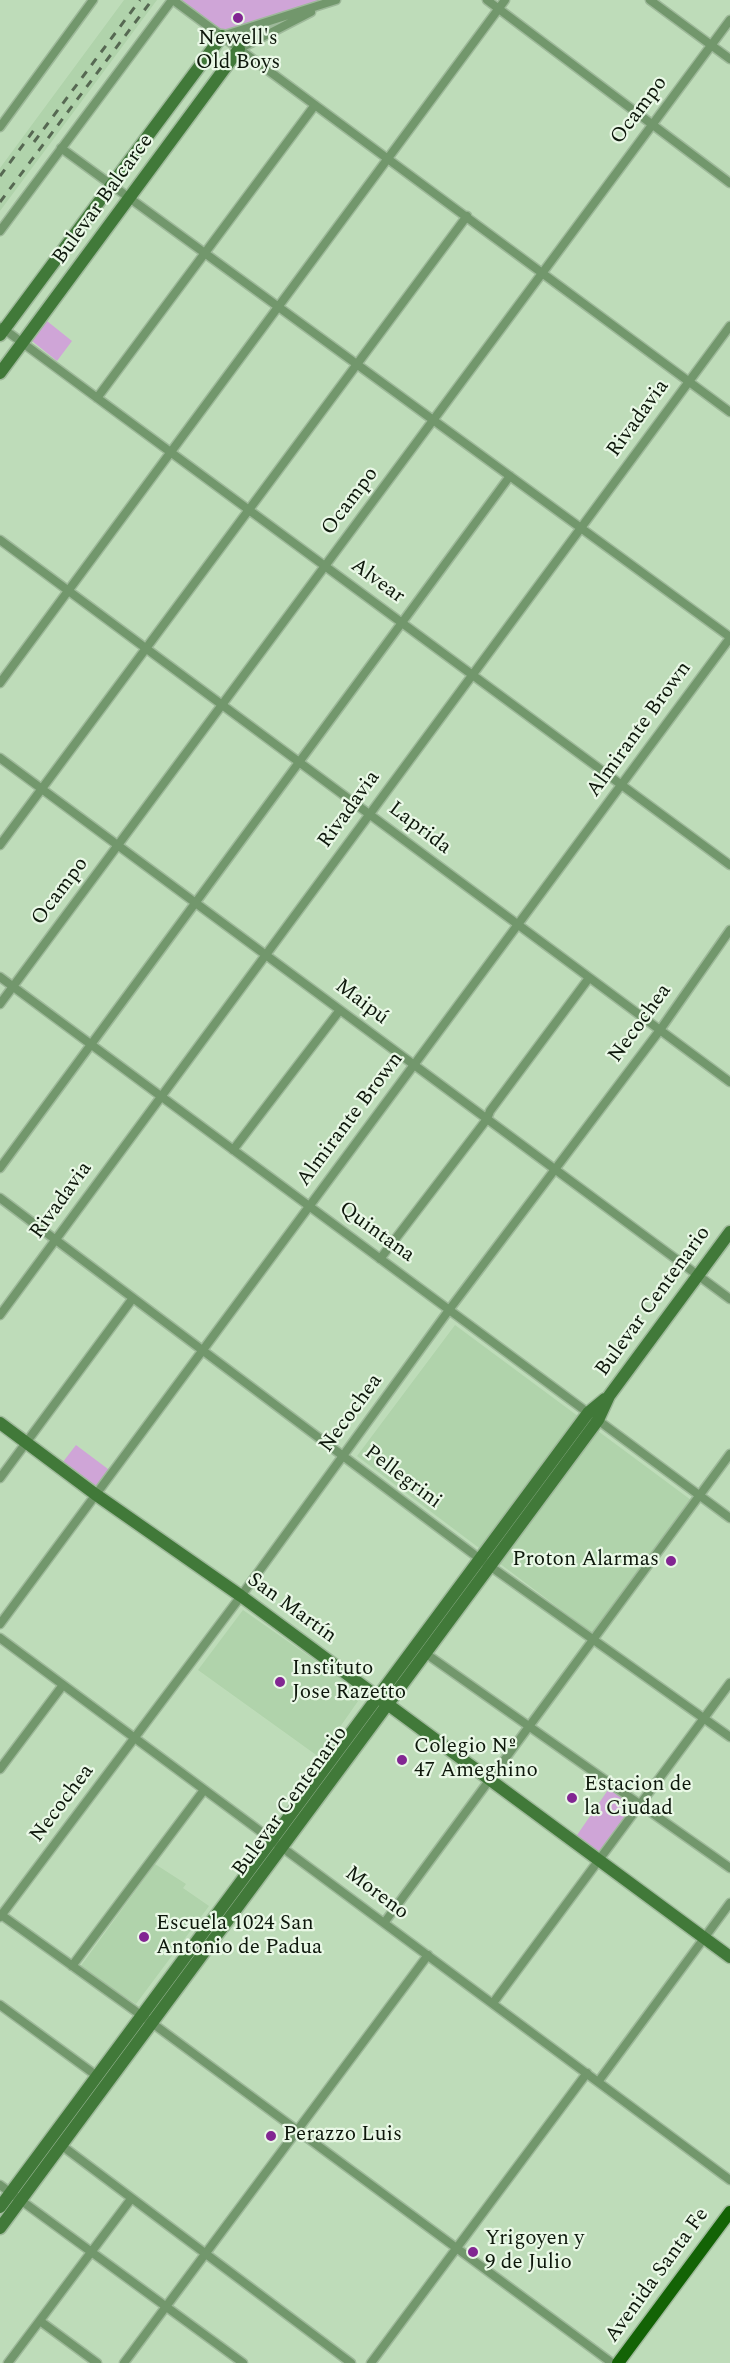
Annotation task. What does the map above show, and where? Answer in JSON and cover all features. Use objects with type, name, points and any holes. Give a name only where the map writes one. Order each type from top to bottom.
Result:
[{"type":"main road","name":"Bulevar Balcarce","points":[[2,329],[222,35]]},
{"type":"main road","name":"Bulevar Balcarce","points":[[0,373],[239,49]]},
{"type":"main road","name":"Bulevar Centenario","points":[[0,2228],[10,2193],[61,2145],[147,2019],[730,1232]]},
{"type":"main road","name":"San Martín","points":[[0,1423],[241,1596],[730,1957]]},
{"type":"main road","name":"Bulevar Centenario","points":[[383,1700],[425,1653],[485,1562]]},
{"type":"main road","name":"Bulevar Centenario","points":[[0,2207],[97,2076],[147,2019]]},
{"type":"main road","name":"Avenida Santa Fe","points":[[618,2363],[730,2212]]},
{"type":"street","points":[[0,127],[93,0]]},
{"type":"street","points":[[0,231],[172,0],[690,380],[730,412]]},
{"type":"street","points":[[222,35],[334,0]]},
{"type":"street","points":[[239,49],[334,0]]},
{"type":"street","points":[[487,0],[730,183]]},
{"type":"street","points":[[0,683],[505,0]]},
{"type":"street","points":[[650,0],[730,58]]},
{"type":"street","name":"Ocampo","points":[[0,1004],[435,421],[730,20]]},
{"type":"street","points":[[97,398],[315,105]]},
{"type":"street","points":[[61,148],[730,637]]},
{"type":"street","points":[[0,845],[467,216]]},
{"type":"street","name":"Rivadavia","points":[[0,1315],[730,326]]},
{"type":"street","name":"Alvear","points":[[2,329],[730,865]]},
{"type":"street","points":[[0,1168],[510,476]]},
{"type":"street","name":"Laprida","points":[[0,540],[730,1082]]},
{"type":"street","name":"Almirante Brown","points":[[0,1624],[730,637]]},
{"type":"street","name":"Maipú","points":[[0,758],[730,1299]]},
{"type":"street","name":"Necochea","points":[[0,1916],[241,1596],[449,1310],[660,1030],[730,930]]},
{"type":"street","name":"Quintana","points":[[0,977],[730,1518]]},
{"type":"street","points":[[380,1259],[487,1119],[490,1111],[589,978]]},
{"type":"street","points":[[233,1150],[340,1010]]},
{"type":"street","name":"Pellegrini","points":[[0,1198],[485,1562],[730,1737]]},
{"type":"street","points":[[0,1478],[133,1298]]},
{"type":"street","points":[[384,1923],[730,1454]]},
{"type":"street","name":"Moreno","points":[[0,1638],[730,2180]]},
{"type":"street","points":[[425,1653],[730,1868]]},
{"type":"street","points":[[493,2003],[730,1683]]},
{"type":"street","points":[[0,1769],[63,1685]]},
{"type":"street","points":[[72,1966],[204,1790]]},
{"type":"street","points":[[598,2082],[730,1903]]},
{"type":"street","points":[[0,1916],[147,2019],[612,2363]]},
{"type":"street","points":[[124,2363],[428,1955]]},
{"type":"street","points":[[0,2005],[97,2076]]},
{"type":"street","points":[[370,2363],[587,2073]]},
{"type":"street","points":[[61,2145],[351,2363]]},
{"type":"street","points":[[10,2193],[243,2363]]},
{"type":"street","points":[[8,2363],[131,2199]]},
{"type":"street","points":[[40,2321],[97,2363]]},
{"type":"shaded area","points":[[124,0],[157,0],[0,211],[0,168]]},
{"type":"shaded area","name":"Newell's Old Boys","points":[[173,0],[336,0],[222,36]]},
{"type":"shaded area","points":[[47,321],[72,341],[57,361],[32,341]]},
{"type":"shaded area","points":[[455,1325],[691,1500],[592,1633],[357,1456]]},
{"type":"shaded area","points":[[76,1445],[112,1472],[95,1494],[59,1467]]},
{"type":"shaded area","name":"Instituto Jose Razetto","points":[[243,1610],[363,1694],[319,1757],[198,1670]]},
{"type":"shaded area","points":[[612,1784],[641,1805],[599,1861],[573,1841]]},
{"type":"shaded area","name":"Escuela 1024 San Antonio de Padua","points":[[155,1864],[186,1884],[183,1888],[209,1906],[136,2004],[80,1967]]},
{"type":"railway","points":[[34,142],[140,0]]},
{"type":"railway","points":[[0,202],[152,0]]},
{"type":"railway","points":[[0,176],[34,130]]},
{"type":"place","name":"Newell's Old Boys","points":[[238,18]]},
{"type":"place","name":"Proton Alarmas","points":[[671,1561]]},
{"type":"place","name":"Instituto Jose Razetto","points":[[280,1682]]},
{"type":"place","name":"Colegio Nº 47 Ameghino","points":[[402,1760]]},
{"type":"place","name":"Estacion de la Ciudad","points":[[572,1798]]},
{"type":"place","name":"Escuela 1024 San Antonio de Padua","points":[[144,1937]]},
{"type":"place","name":"Perazzo Luis","points":[[271,2136]]},
{"type":"place","name":"Yrigoyen y 9 de Julio","points":[[473,2252]]}]
